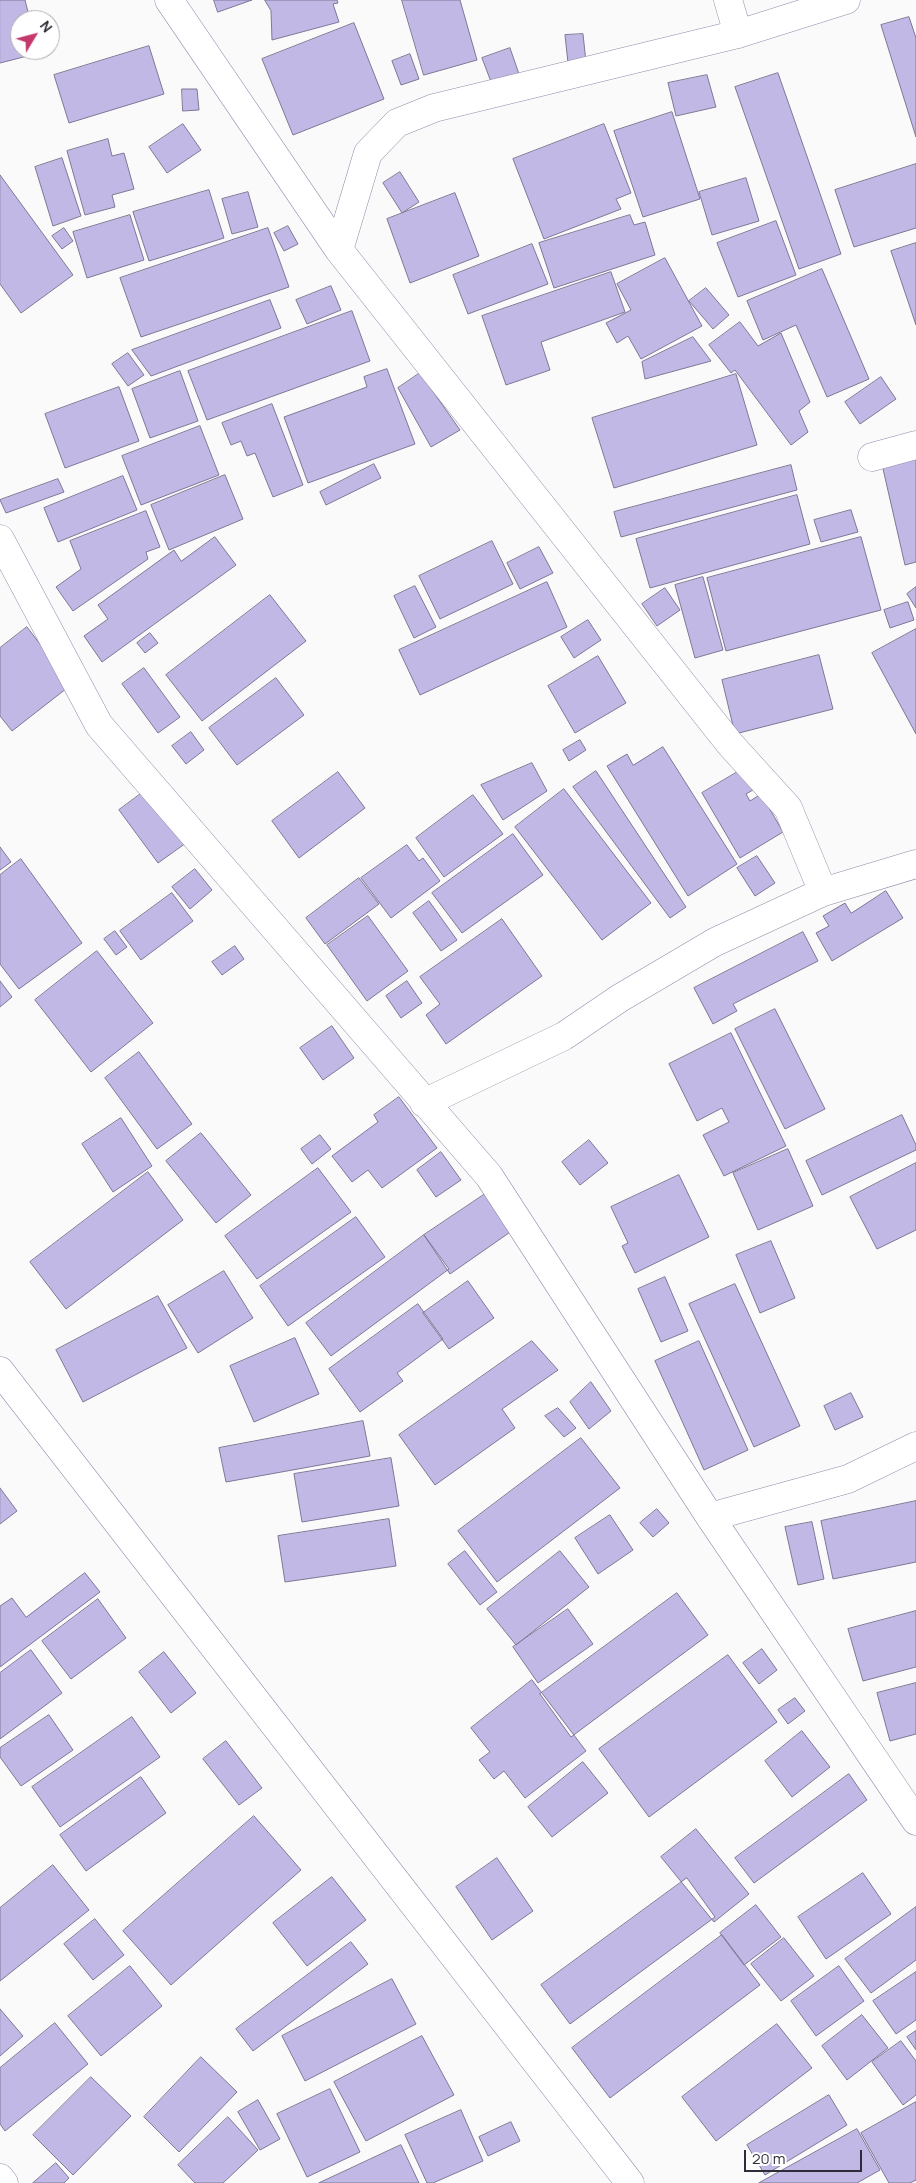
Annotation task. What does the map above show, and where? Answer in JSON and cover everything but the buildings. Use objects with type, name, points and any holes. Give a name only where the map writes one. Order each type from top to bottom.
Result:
[{"type":"street","points":[[169,0],[339,250],[730,744],[788,808],[823,892]]},
{"type":"street","points":[[728,0],[738,34]]},
{"type":"street","points":[[339,250],[368,153],[397,123],[434,108],[738,34],[846,0]]},
{"type":"street","points":[[872,458],[916,445]]},
{"type":"street","points":[[0,539],[99,725],[489,1176],[710,1517],[916,1822]]},
{"type":"street","points":[[424,1103],[564,1036],[620,998],[715,942],[823,892],[916,864]]},
{"type":"street","points":[[0,1371],[630,2183]]},
{"type":"street","points":[[710,1517],[848,1479],[916,1446]]},
{"type":"street","points":[[0,2178],[4,2183]]}]
